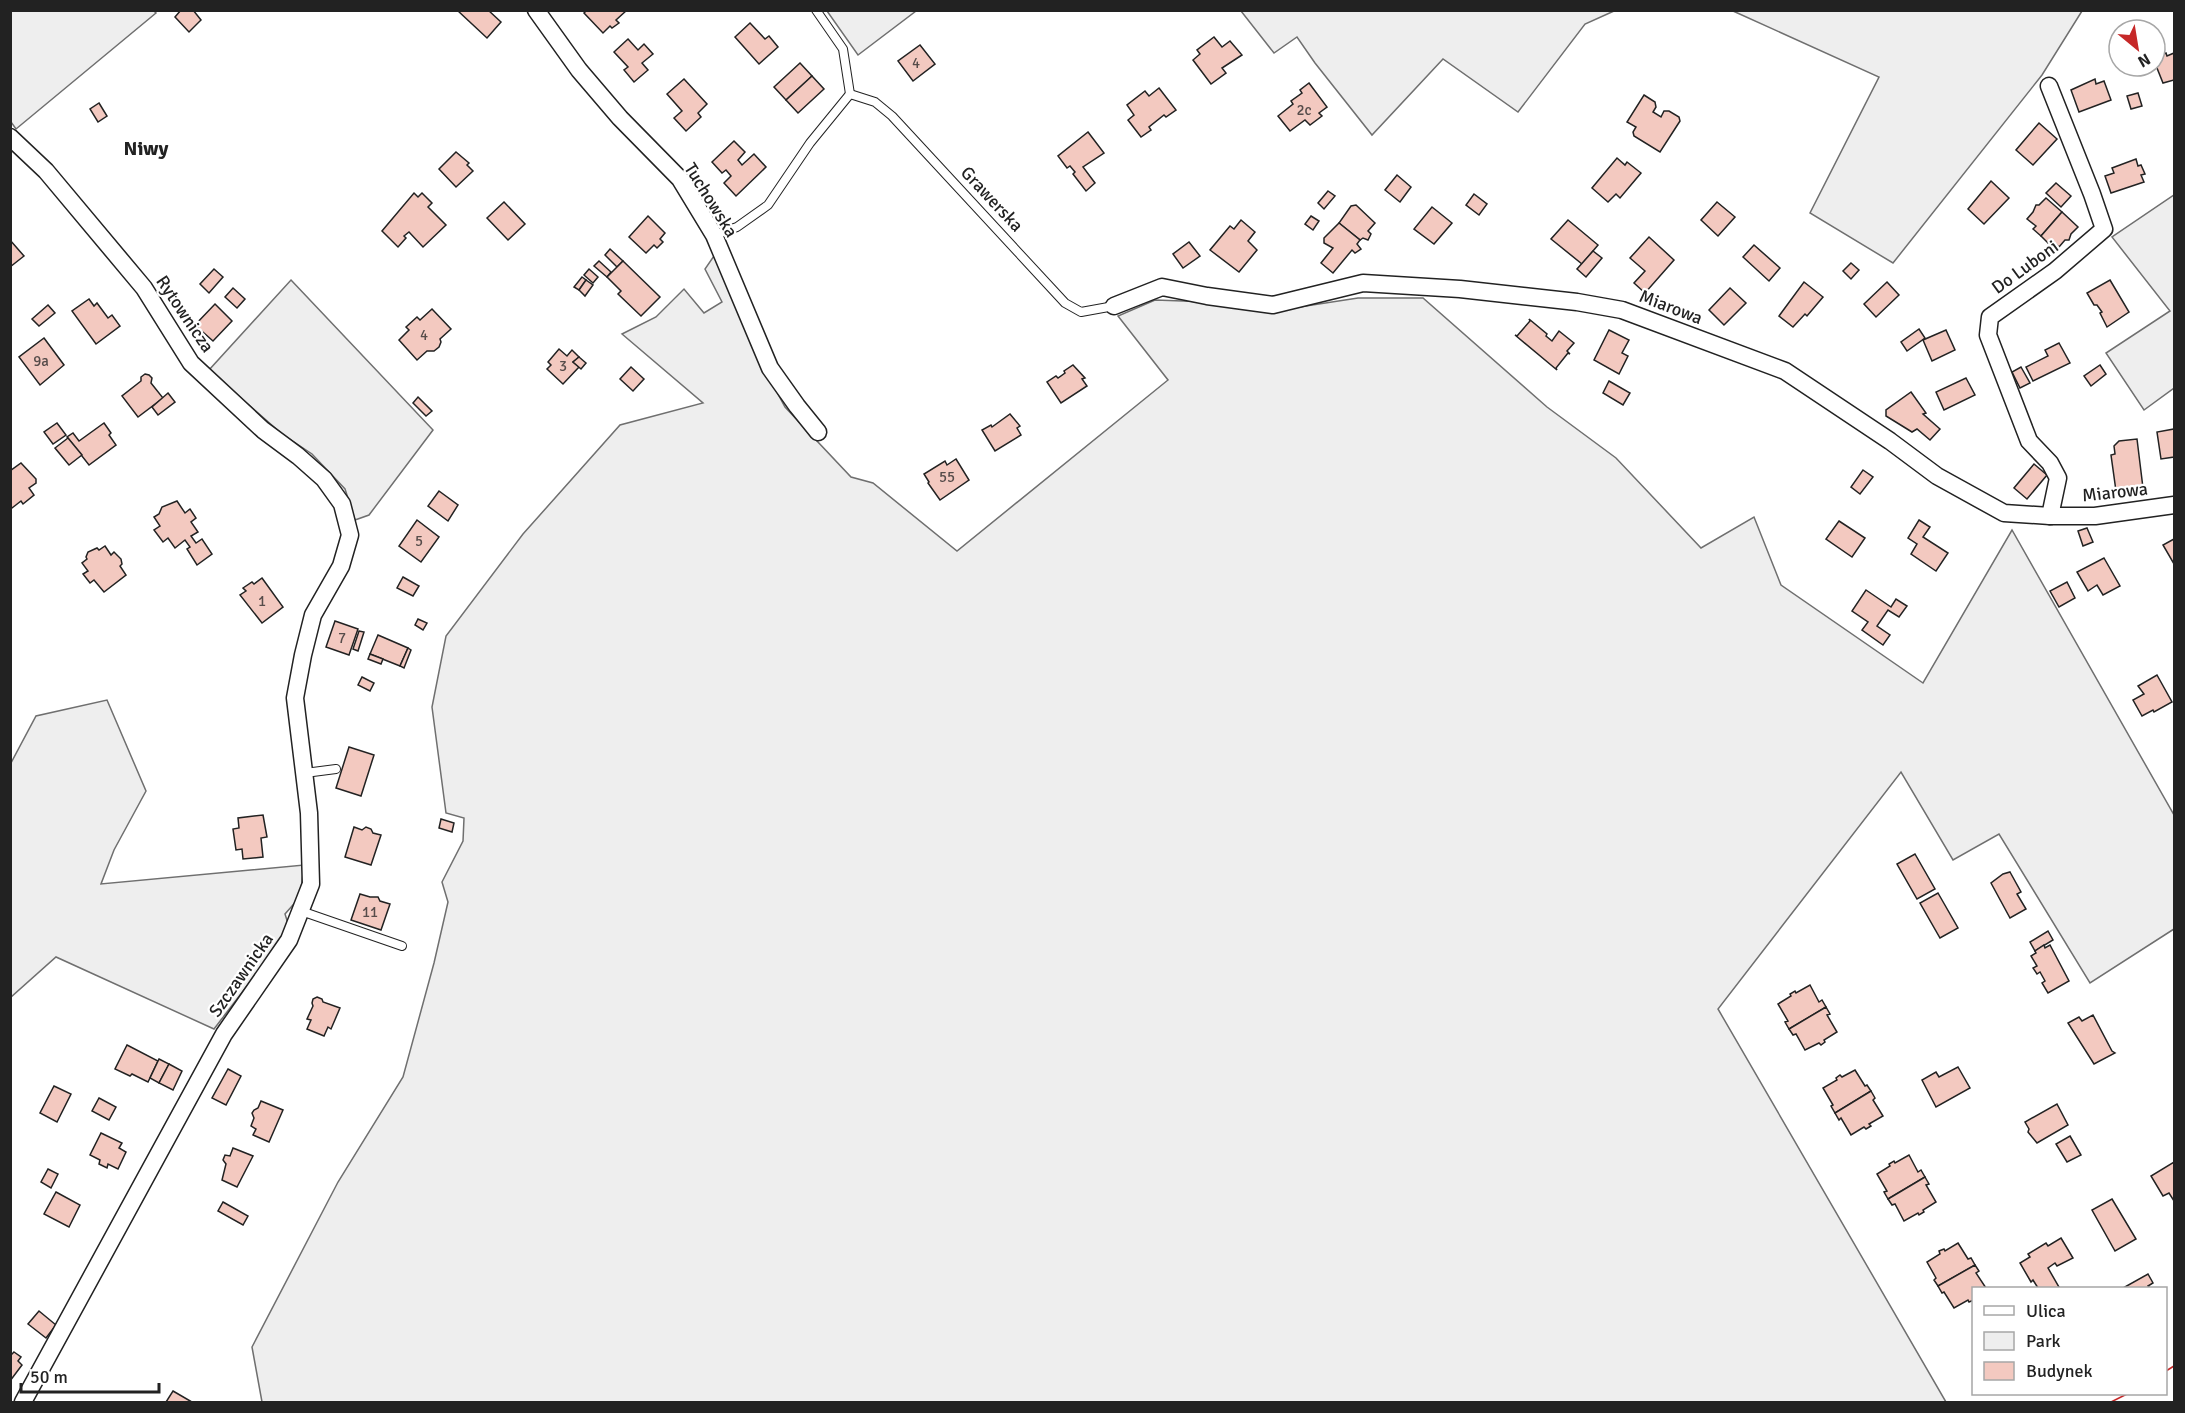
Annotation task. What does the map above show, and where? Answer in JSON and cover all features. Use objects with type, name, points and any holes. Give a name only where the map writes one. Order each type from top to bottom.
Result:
[{"type":"street","name":"Tuchowska","points":[[536,10],[579,70],[620,118],[680,179],[714,235],[770,368],[819,432]]},
{"type":"street","name":"Do Luboni","points":[[2049,86],[2104,229],[2055,271],[1990,317],[1988,335],[2029,441],[2050,463],[2058,478],[2050,516]]},
{"type":"street","name":"Rytownicza","points":[[10,137],[46,171],[144,288],[191,363],[263,430],[324,479],[342,504],[350,535]]},
{"type":"street","name":"Miarowa","points":[[1113,306],[1162,287],[1273,305],[1363,283],[1460,289],[1577,302],[1622,310],[1785,371],[1890,441],[1936,476],[2004,513],[2095,516],[2175,505]]},
{"type":"street","name":"Szczawnicka","points":[[22,1402],[224,1034],[289,940],[301,911],[311,884],[309,813],[295,698],[313,615],[340,566],[350,535]]},
{"type":"lane","points":[[714,235],[736,227],[768,205],[810,143],[850,94],[843,49],[816,10]]},
{"type":"lane","name":"Grawerska","points":[[850,94],[875,102],[892,116],[1065,303],[1081,312],[1113,306]]},
{"type":"lane","points":[[304,773],[336,769]]},
{"type":"lane","points":[[301,911],[402,946]]},
{"type":"green space","points":[[2082,10],[2042,75],[1893,263],[1810,213],[1879,77],[1733,11]]},
{"type":"green space","points":[[11,11],[154,11],[156,13],[16,129],[11,122]]},
{"type":"green space","points":[[827,11],[916,11],[858,55]]},
{"type":"green space","points":[[1241,11],[1614,11],[1585,24],[1518,112],[1443,59],[1372,135],[1297,37],[1274,53]]},
{"type":"green space","points":[[2174,195],[2174,388],[2144,410],[2106,353],[2170,311],[2112,237]]},
{"type":"green space","points":[[716,253],[757,355],[785,407],[851,477],[873,483],[957,551],[1168,380],[1118,316],[1155,300],[1211,302],[1266,312],[1358,298],[1423,298],[1547,407],[1616,458],[1701,548],[1754,517],[1781,585],[1923,683],[2012,530],[2174,815],[2174,929],[2090,983],[1999,834],[1953,860],[1901,772],[1718,1009],[1946,1402],[262,1402],[252,1347],[338,1182],[403,1077],[434,963],[448,902],[442,882],[463,841],[464,818],[446,813],[432,707],[446,636],[523,534],[620,425],[703,403],[622,334],[656,317],[684,289],[704,313],[722,302],[705,269]]},
{"type":"green space","points":[[291,280],[433,430],[369,515],[355,520],[345,489],[312,454],[282,434],[209,370]]},
{"type":"green space","points":[[107,700],[146,791],[114,850],[101,884],[304,865],[300,897],[285,914],[290,930],[214,1029],[56,957],[11,997],[11,763],[36,716]]},
{"type":"building","points":[[181,10],[193,10],[201,20],[189,32],[175,17]]},
{"type":"building","points":[[457,10],[488,10],[501,22],[487,38]]},
{"type":"building","points":[[587,10],[627,10],[616,20],[619,23],[612,28],[610,26],[603,33],[584,13]]},
{"type":"building","points":[[750,23],[765,39],[769,36],[778,47],[759,64],[735,37]]},
{"type":"building","points":[[1214,37],[1222,47],[1230,41],[1242,55],[1222,68],[1226,73],[1211,84],[1193,60],[1200,54],[1197,50]]},
{"type":"building","points":[[628,39],[638,50],[644,44],[653,54],[642,63],[648,70],[634,82],[624,70],[628,67],[614,52]]},
{"type":"building","points":[[920,45],[935,64],[913,81],[898,61]]},
{"type":"building","points":[[2174,53],[2174,80],[2163,83],[2161,78],[2167,78],[2167,56]]},
{"type":"building","points":[[800,63],[812,76],[786,100],[774,87]]},
{"type":"building","points":[[812,76],[824,89],[798,113],[786,100]]},
{"type":"building","points":[[684,79],[707,104],[698,113],[701,117],[686,131],[674,118],[682,111],[667,94]]},
{"type":"building","points":[[2095,79],[2096,84],[2104,81],[2111,100],[2079,112],[2071,90]]},
{"type":"building","points":[[1309,83],[1327,107],[1319,113],[1322,116],[1310,125],[1305,120],[1290,131],[1278,116],[1293,104],[1291,101],[1302,93],[1300,90]]},
{"type":"building","points":[[1159,88],[1176,110],[1166,117],[1164,115],[1149,127],[1151,130],[1141,137],[1128,120],[1134,115],[1127,105],[1145,91],[1149,96]]},
{"type":"building","points":[[2138,93],[2142,106],[2131,109],[2127,96]]},
{"type":"building","points":[[1644,95],[1655,102],[1656,107],[1653,112],[1661,117],[1664,111],[1669,111],[1679,117],[1680,121],[1660,152],[1634,136],[1633,132],[1636,127],[1627,122]]},
{"type":"building","points":[[99,103],[107,116],[98,122],[90,109]]},
{"type":"building","points":[[2039,123],[2057,139],[2033,165],[2016,150]]},
{"type":"building","points":[[1088,132],[1104,153],[1083,167],[1095,183],[1086,191],[1073,174],[1075,172],[1070,166],[1067,168],[1058,156]]},
{"type":"building","points":[[734,141],[745,152],[738,160],[742,165],[754,154],[766,167],[736,196],[724,183],[731,176],[726,170],[722,173],[712,162]]},
{"type":"building","points":[[456,152],[469,163],[467,165],[473,171],[456,187],[439,169]]},
{"type":"building","points":[[1617,158],[1625,165],[1627,162],[1641,173],[1620,198],[1616,194],[1608,202],[1592,188]]},
{"type":"building","points":[[2136,159],[2138,166],[2141,165],[2145,174],[2141,175],[2144,182],[2111,193],[2105,176],[2114,173],[2112,168]]},
{"type":"building","points":[[1397,175],[1411,187],[1400,202],[1385,190]]},
{"type":"building","points":[[1991,181],[2009,198],[1984,224],[1968,209]]},
{"type":"building","points":[[2056,183],[2071,196],[2061,207],[2046,193]]},
{"type":"building","points":[[1328,191],[1335,196],[1324,209],[1318,203]]},
{"type":"building","points":[[414,193],[418,197],[422,193],[432,203],[428,207],[446,225],[423,247],[409,232],[398,247],[382,231]]},
{"type":"building","points":[[1474,194],[1487,204],[1479,215],[1466,205]]},
{"type":"building","points":[[2046,198],[2062,212],[2041,236],[2033,229],[2036,226],[2027,219],[2036,205]]},
{"type":"building","points":[[504,202],[525,224],[508,240],[487,218]]},
{"type":"building","points":[[1717,202],[1735,217],[1718,236],[1701,220]]},
{"type":"building","points":[[1356,205],[1375,223],[1368,231],[1371,234],[1368,240],[1363,238],[1360,240],[1339,223],[1351,206]]},
{"type":"building","points":[[1432,207],[1452,223],[1434,244],[1414,229]]},
{"type":"building","points":[[2062,212],[2078,227],[2069,240],[2065,240],[2059,247],[2051,240],[2048,243],[2041,236]]},
{"type":"building","points":[[648,216],[665,233],[660,239],[663,242],[657,248],[654,245],[646,253],[629,237]]},
{"type":"building","points":[[1311,216],[1319,221],[1313,230],[1305,224]]},
{"type":"building","points":[[1241,220],[1255,232],[1248,241],[1257,250],[1239,272],[1210,250],[1230,226],[1234,229]]},
{"type":"building","points":[[1568,220],[1598,245],[1582,264],[1551,239]]},
{"type":"building","points":[[1339,223],[1360,240],[1357,244],[1361,249],[1355,253],[1352,250],[1333,273],[1321,263],[1333,248],[1324,243],[1324,238]]},
{"type":"building","points":[[1649,237],[1674,260],[1645,293],[1634,283],[1645,271],[1630,258]]},
{"type":"building","points":[[10,240],[24,256],[10,267]]},
{"type":"building","points":[[1189,242],[1200,256],[1183,268],[1173,254]]},
{"type":"building","points":[[1754,245],[1780,268],[1769,281],[1743,257]]},
{"type":"building","points":[[610,249],[623,261],[617,267],[605,255]]},
{"type":"building","points":[[1593,251],[1602,258],[1586,277],[1577,269]]},
{"type":"building","points":[[599,261],[611,272],[607,277],[594,266]]},
{"type":"building","points":[[623,261],[660,297],[641,316],[618,294],[621,291],[607,277]]},
{"type":"building","points":[[1851,263],[1859,270],[1851,279],[1843,271]]},
{"type":"building","points":[[214,269],[223,277],[209,293],[200,284]]},
{"type":"building","points":[[589,269],[598,277],[593,283],[584,275]]},
{"type":"building","points":[[582,277],[586,280],[579,290],[574,287]]},
{"type":"building","points":[[586,280],[593,285],[585,296],[579,290]]},
{"type":"building","points":[[2110,280],[2129,312],[2107,327],[2100,313],[2102,312],[2097,305],[2094,305],[2087,293]]},
{"type":"building","points":[[1804,282],[1823,297],[1807,316],[1805,314],[1793,327],[1779,316]]},
{"type":"building","points":[[1887,282],[1899,295],[1876,317],[1864,304]]},
{"type":"building","points":[[233,288],[245,299],[237,308],[225,297]]},
{"type":"building","points":[[1730,288],[1746,303],[1724,325],[1709,310]]},
{"type":"building","points":[[89,299],[94,306],[97,303],[108,318],[112,315],[120,326],[96,344],[72,311]]},
{"type":"building","points":[[215,304],[232,321],[213,341],[195,325]]},
{"type":"building","points":[[48,305],[55,313],[39,326],[32,319]]},
{"type":"building","points":[[432,309],[451,329],[440,339],[439,347],[434,351],[427,351],[417,360],[399,340],[409,330],[406,327],[417,317],[420,320]]},
{"type":"building","points":[[1529,319],[1552,341],[1559,331],[1574,343],[1567,351],[1570,354],[1568,353],[1556,368],[1557,370],[1515,335],[1517,336],[1530,321]]},
{"type":"building","points":[[1919,329],[1925,338],[1907,351],[1901,342]]},
{"type":"building","points":[[1609,330],[1629,340],[1622,353],[1628,356],[1619,374],[1594,360]]},
{"type":"building","points":[[1946,330],[1955,350],[1932,361],[1923,340]]},
{"type":"building","points":[[44,338],[64,365],[40,385],[19,357]]},
{"type":"building","points":[[2059,343],[2070,363],[2033,381],[2026,367],[2048,356],[2045,350]]},
{"type":"building","points":[[559,349],[567,356],[572,350],[579,357],[573,362],[579,367],[563,384],[547,369],[551,365],[548,362]]},
{"type":"building","points":[[579,357],[586,363],[581,369],[573,362]]},
{"type":"building","points":[[1073,365],[1085,378],[1082,379],[1087,386],[1061,403],[1047,382],[1056,376],[1058,378]]},
{"type":"building","points":[[2100,365],[2106,374],[2091,386],[2084,376]]},
{"type":"building","points":[[631,367],[644,379],[633,391],[620,379]]},
{"type":"building","points":[[2021,367],[2030,383],[2020,388],[2012,372]]},
{"type":"building","points":[[145,374],[152,378],[151,383],[163,398],[138,417],[122,396],[141,381],[141,377]]},
{"type":"building","points":[[1966,378],[1975,395],[1944,410],[1936,392]]},
{"type":"building","points":[[1609,381],[1630,393],[1623,405],[1603,393]]},
{"type":"building","points":[[1911,392],[1926,413],[1923,414],[1940,429],[1930,440],[1917,429],[1912,432],[1886,416],[1886,410]]},
{"type":"building","points":[[168,393],[175,402],[158,415],[152,407]]},
{"type":"building","points":[[418,397],[432,411],[426,416],[413,403]]},
{"type":"building","points":[[1010,414],[1020,426],[1017,428],[1021,435],[995,451],[982,430],[991,425],[992,427]]},
{"type":"building","points":[[57,423],[66,435],[53,444],[44,432]]},
{"type":"building","points":[[104,423],[116,445],[89,465],[67,437],[73,433],[79,441]]},
{"type":"building","points":[[2174,429],[2174,457],[2161,459],[2157,432]]},
{"type":"building","points":[[68,438],[82,455],[69,465],[55,448]]},
{"type":"building","points":[[2137,439],[2143,488],[2116,491],[2111,455],[2115,454],[2114,446],[2119,441]]},
{"type":"building","points":[[956,459],[969,480],[940,500],[924,474],[945,461],[947,465]]},
{"type":"building","points":[[21,463],[36,479],[36,483],[29,488],[34,495],[23,504],[21,501],[12,508],[10,505],[10,471]]},
{"type":"building","points":[[2034,464],[2047,475],[2027,499],[2014,488]]},
{"type":"building","points":[[1863,470],[1873,477],[1860,494],[1851,487]]},
{"type":"building","points":[[439,491],[458,505],[448,521],[428,506]]},
{"type":"building","points":[[177,501],[185,513],[190,509],[196,518],[191,522],[198,532],[191,536],[196,543],[202,539],[212,554],[197,565],[187,549],[190,547],[185,540],[175,548],[168,538],[163,542],[154,530],[160,526],[154,517],[159,514],[162,507]]},
{"type":"building","points":[[417,520],[439,537],[421,562],[399,546]]},
{"type":"building","points":[[1919,520],[1930,527],[1923,537],[1948,553],[1936,571],[1911,554],[1917,544],[1908,538]]},
{"type":"building","points":[[1839,521],[1865,538],[1852,557],[1826,539]]},
{"type":"building","points":[[2087,528],[2093,542],[2083,546],[2078,531]]},
{"type":"building","points":[[2174,539],[2174,564],[2163,545]]},
{"type":"building","points":[[105,546],[111,555],[114,552],[121,559],[120,566],[126,575],[104,592],[94,580],[90,583],[83,574],[88,571],[82,563],[87,559],[88,552]]},
{"type":"building","points":[[2104,558],[2120,586],[2103,595],[2097,585],[2088,591],[2077,572]]},
{"type":"building","points":[[403,577],[419,586],[413,596],[397,588]]},
{"type":"building","points":[[262,578],[283,607],[262,623],[240,595],[246,591],[243,588]]},
{"type":"building","points":[[2067,582],[2075,598],[2059,607],[2050,591]]},
{"type":"building","points":[[1866,590],[1891,607],[1896,599],[1907,606],[1899,617],[1888,610],[1877,626],[1890,635],[1883,645],[1862,630],[1868,622],[1852,611]]},
{"type":"building","points":[[418,619],[427,623],[423,630],[415,625]]},
{"type":"building","points":[[335,621],[358,629],[349,655],[326,647]]},
{"type":"building","points":[[359,631],[364,632],[358,651],[353,649]]},
{"type":"building","points":[[378,635],[408,648],[400,666],[370,654]]},
{"type":"building","points":[[408,648],[411,650],[404,668],[400,666]]},
{"type":"building","points":[[370,654],[383,659],[381,664],[368,659]]},
{"type":"building","points":[[2157,675],[2172,702],[2142,716],[2133,700],[2144,694],[2138,686]]},
{"type":"building","points":[[362,677],[374,683],[370,691],[358,685]]},
{"type":"building","points":[[349,747],[374,755],[361,796],[336,788]]},
{"type":"building","points":[[263,815],[267,837],[261,838],[263,857],[243,859],[242,849],[236,850],[233,829],[239,828],[238,818]]},
{"type":"building","points":[[441,819],[454,823],[452,832],[439,828]]},
{"type":"building","points":[[354,827],[362,830],[366,827],[373,833],[381,835],[371,865],[345,857]]},
{"type":"building","points":[[1915,854],[1935,889],[1917,899],[1897,864]]},
{"type":"building","points":[[2010,872],[2021,892],[2017,894],[2026,909],[2010,918],[1991,883]]},
{"type":"building","points":[[1938,893],[1958,928],[1940,938],[1920,903]]},
{"type":"building","points":[[360,894],[378,897],[380,901],[390,904],[381,930],[351,920]]},
{"type":"building","points":[[2048,931],[2053,940],[2035,951],[2030,942]]},
{"type":"building","points":[[2044,945],[2045,948],[2050,945],[2069,981],[2048,993],[2042,983],[2045,981],[2040,972],[2037,974],[2033,968],[2037,966],[2031,956]]},
{"type":"building","points":[[1810,985],[1819,1002],[1822,1000],[1826,1007],[1789,1029],[1785,1022],[1788,1021],[1778,1004],[1795,991],[1796,993]]},
{"type":"building","points":[[317,997],[323,1002],[340,1008],[331,1029],[328,1027],[324,1036],[307,1029],[311,1020],[307,1019],[313,1006],[313,999]]},
{"type":"building","points":[[1826,1007],[1830,1014],[1827,1015],[1837,1032],[1824,1040],[1825,1042],[1821,1045],[1819,1043],[1805,1050],[1796,1034],[1793,1035],[1789,1029]]},
{"type":"building","points":[[2093,1015],[2115,1053],[2094,1064],[2068,1023],[2079,1017],[2082,1021]]},
{"type":"building","points":[[127,1045],[158,1061],[148,1082],[115,1069]]},
{"type":"building","points":[[159,1059],[169,1064],[159,1083],[150,1078]]},
{"type":"building","points":[[169,1064],[182,1071],[173,1090],[159,1083]]},
{"type":"building","points":[[1958,1067],[1970,1088],[1936,1107],[1922,1080],[1936,1072],[1939,1077]]},
{"type":"building","points":[[228,1069],[241,1076],[226,1105],[212,1098]]},
{"type":"building","points":[[1855,1070],[1871,1091],[1835,1113],[1823,1088],[1837,1080],[1836,1078],[1840,1075],[1842,1077]]},
{"type":"building","points":[[54,1086],[71,1094],[57,1122],[40,1113]]},
{"type":"building","points":[[1871,1091],[1875,1098],[1873,1100],[1883,1116],[1869,1124],[1871,1126],[1866,1129],[1864,1127],[1851,1135],[1841,1118],[1839,1120],[1835,1113]]},
{"type":"building","points":[[99,1098],[116,1107],[109,1120],[92,1111]]},
{"type":"building","points":[[261,1101],[283,1110],[269,1142],[253,1135],[256,1129],[251,1126],[254,1118],[252,1113]]},
{"type":"building","points":[[2057,1104],[2068,1125],[2037,1143],[2028,1132],[2029,1129],[2025,1122]]},
{"type":"building","points":[[101,1133],[122,1143],[119,1148],[126,1152],[118,1169],[108,1164],[107,1168],[99,1164],[100,1160],[90,1155]]},
{"type":"building","points":[[2070,1136],[2081,1155],[2067,1162],[2056,1144]]},
{"type":"building","points":[[233,1148],[253,1156],[237,1187],[222,1180],[226,1164],[223,1160],[225,1155],[230,1156]]},
{"type":"building","points":[[1909,1155],[1918,1172],[1921,1170],[1925,1177],[1888,1199],[1884,1192],[1887,1191],[1877,1174],[1894,1161],[1895,1163]]},
{"type":"building","points":[[2174,1162],[2174,1201],[2169,1193],[2163,1196],[2151,1176]]},
{"type":"building","points":[[48,1169],[58,1174],[51,1188],[41,1182]]},
{"type":"building","points":[[1925,1177],[1929,1184],[1926,1185],[1936,1202],[1919,1215],[1918,1213],[1904,1221],[1895,1204],[1892,1205],[1888,1199]]},
{"type":"building","points":[[56,1192],[80,1205],[69,1227],[44,1214]]},
{"type":"building","points":[[2112,1199],[2136,1239],[2115,1251],[2092,1210]]},
{"type":"building","points":[[223,1202],[248,1216],[243,1225],[218,1211]]},
{"type":"building","points":[[2061,1238],[2073,1258],[2057,1266],[2055,1263],[2048,1268],[2059,1287],[2037,1287],[2033,1280],[2031,1282],[2020,1263],[2030,1257],[2028,1254],[2046,1243],[2048,1246]]},
{"type":"building","points":[[1958,1243],[1968,1259],[1971,1258],[1975,1265],[1938,1286],[1927,1262],[1940,1254],[1939,1251],[1944,1249],[1945,1251]]},
{"type":"building","points":[[1975,1265],[1979,1271],[1976,1273],[1985,1287],[1972,1287],[1972,1301],[1968,1300],[1954,1308],[1938,1286]]},
{"type":"building","points":[[2148,1274],[2153,1283],[2149,1287],[2125,1287]]},
{"type":"building","points":[[39,1311],[56,1325],[46,1338],[28,1324]]},
{"type":"building","points":[[14,1352],[21,1357],[18,1361],[22,1365],[10,1381],[10,1356]]},
{"type":"building","points":[[173,1391],[192,1402],[166,1402]]},
{"type":"power","points":[[2167,1370],[2174,1366]]},
{"type":"power","points":[[2111,1402],[2125,1395]]},
{"type":"district","name":"Niwy","points":[[146,148]]}]
